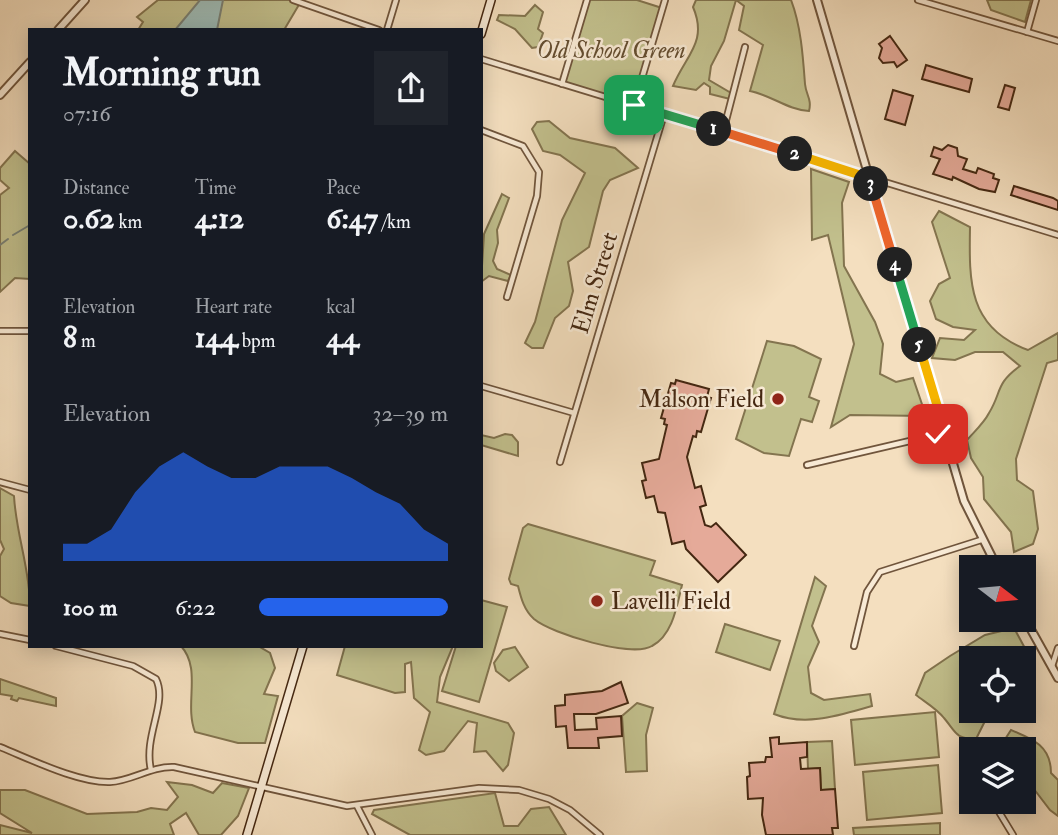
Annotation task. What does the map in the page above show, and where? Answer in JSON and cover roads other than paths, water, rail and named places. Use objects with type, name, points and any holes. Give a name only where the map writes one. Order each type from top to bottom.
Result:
[{"type":"main road","points":[[483,28],[491,0]]},
{"type":"main road","points":[[247,835],[302,648]]},
{"type":"street","points":[[60,28],[85,0]]},
{"type":"street","points":[[293,0],[373,28]]},
{"type":"street","points":[[388,28],[396,0]]},
{"type":"street","points":[[562,84],[587,0]]},
{"type":"street","points":[[634,105],[664,0]]},
{"type":"street","points":[[817,0],[964,501],[990,555]]},
{"type":"street","points":[[918,0],[1058,41]]},
{"type":"street","points":[[943,7],[945,0]]},
{"type":"street","points":[[1027,32],[1036,0]]},
{"type":"street","points":[[723,132],[745,47]]},
{"type":"street","points":[[483,61],[1058,235]]},
{"type":"street","points":[[0,95],[28,64]]},
{"type":"street","name":"Elm Street","points":[[560,462],[664,114]]},
{"type":"street","points":[[483,131],[523,146],[539,172],[537,196],[507,297]]},
{"type":"street","points":[[0,331],[28,331]]},
{"type":"street","points":[[483,387],[574,414]]},
{"type":"street","points":[[807,465],[945,432]]},
{"type":"street","points":[[0,482],[28,489]]},
{"type":"street","points":[[854,646],[867,592],[880,572],[981,540]]},
{"type":"street","points":[[1033,632],[1058,678]]},
{"type":"street","points":[[0,634],[28,640]]},
{"type":"street","points":[[64,648],[133,666],[156,679],[161,695],[148,743],[150,770]]},
{"type":"street","points":[[1052,666],[1058,648]]},
{"type":"street","points":[[0,747],[95,780],[123,781],[150,770],[174,768],[338,805],[357,806],[479,788],[506,788],[549,799],[570,810],[600,835]]},
{"type":"street","points":[[357,806],[372,835]]},
{"type":"street","points":[[1000,814],[1013,835]]},
{"type":"water","points":[[200,0],[223,0],[217,28],[177,28]]},
{"type":"waterway","points":[[13,235],[28,226]]},
{"type":"waterway","points":[[0,245],[8,239]]},
{"type":"place","name":"Malson Field","points":[[778,399]]},
{"type":"place","name":"Lavelli Field","points":[[597,601]]},
{"type":"park label","name":"Old School Green","points":[[611,50]]}]
